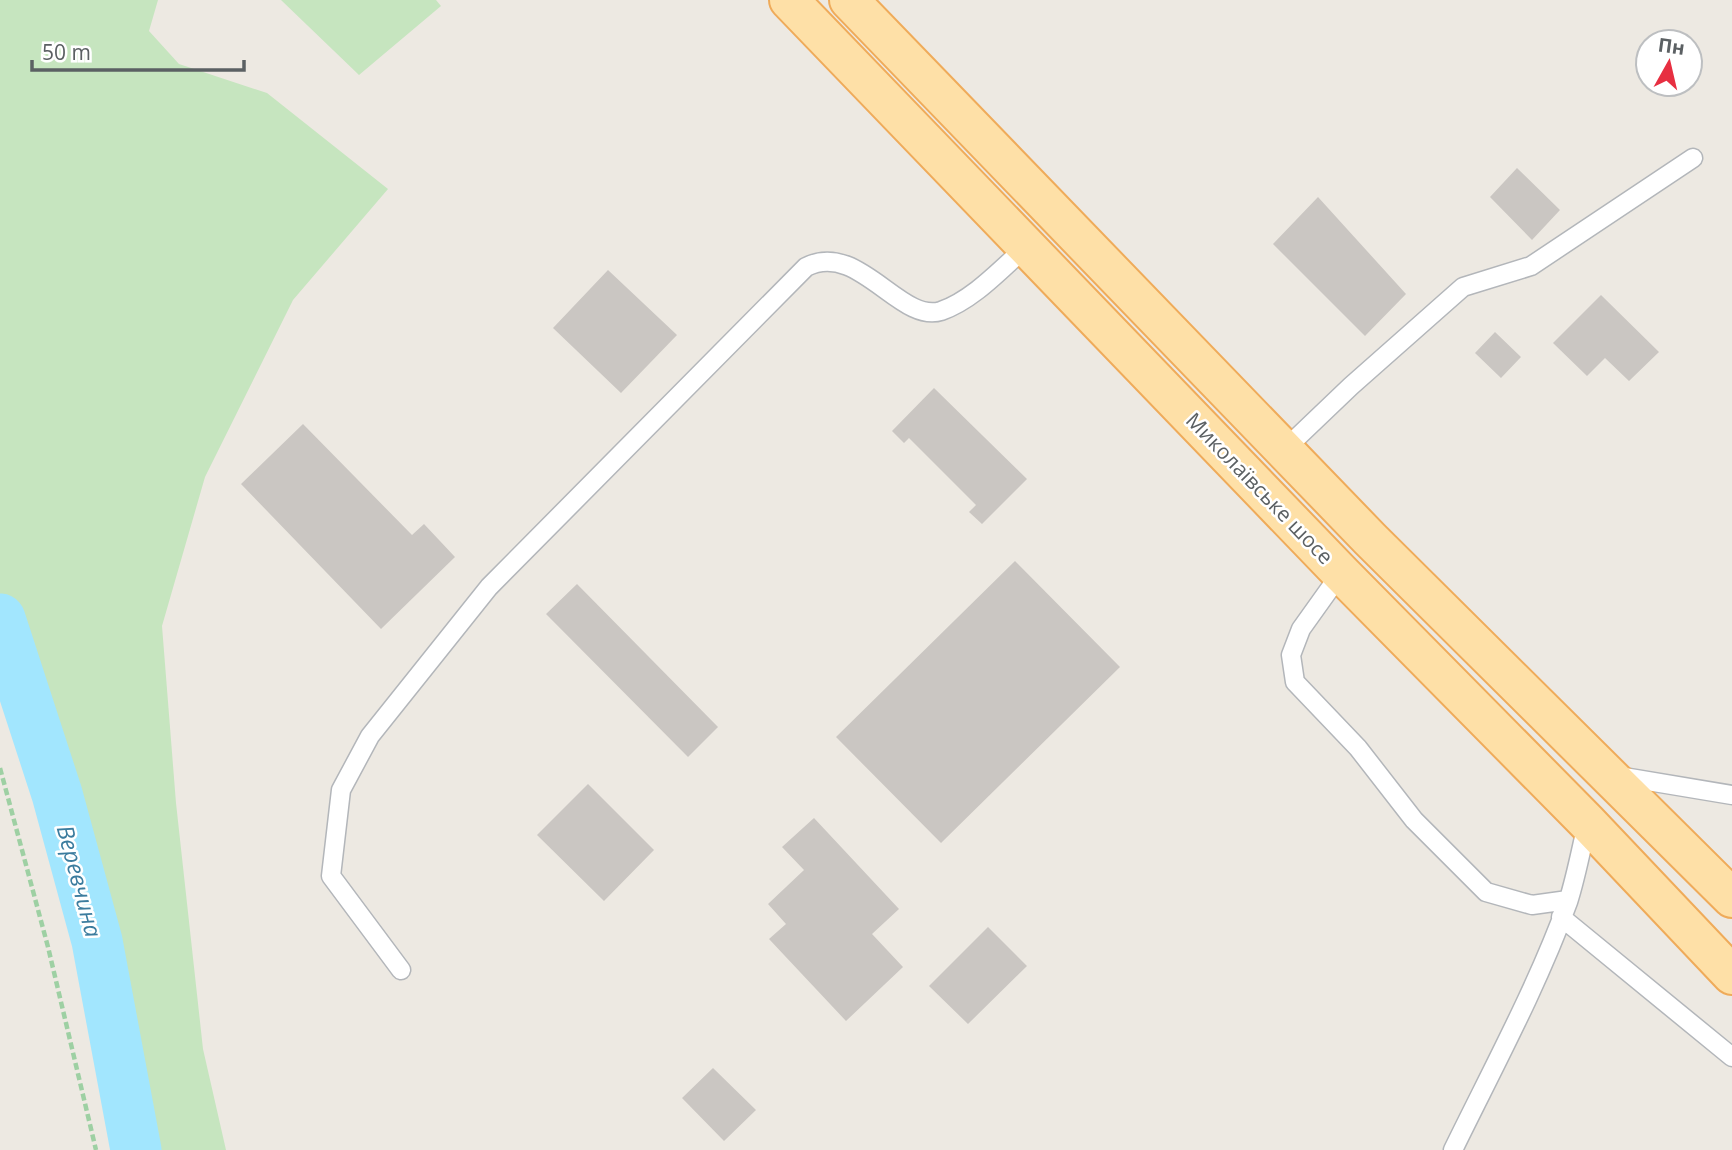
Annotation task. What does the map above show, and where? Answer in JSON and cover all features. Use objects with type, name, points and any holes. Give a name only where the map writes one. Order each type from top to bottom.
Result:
[{"type":"main road","name":"Миколаївське шосе","points":[[789,0],[1341,573],[1587,822],[1732,975]]},
{"type":"main road","name":"Миколаївське шосе","points":[[849,0],[1370,539],[1732,898]]},
{"type":"main road","points":[[1587,822],[1596,805],[1606,797],[1615,782]]},
{"type":"lane","points":[[1284,450],[1351,386],[1463,287],[1531,266],[1693,158]]},
{"type":"lane","points":[[401,970],[331,876],[341,790],[369,736],[489,587],[806,267],[831,260],[842,262],[915,309],[939,312],[970,295],[1026,247]]},
{"type":"lane","points":[[1341,573],[1301,629],[1291,656],[1294,682],[1358,748],[1414,820],[1486,892],[1532,905],[1569,900]]},
{"type":"lane","points":[[1615,782],[1732,795]]},
{"type":"lane","points":[[1453,1150],[1538,974],[1569,900],[1587,822]]},
{"type":"lane","points":[[1561,917],[1732,1057]]},
{"type":"path","points":[[0,768],[48,947],[96,1150]]},
{"type":"green space","points":[[0,0],[158,0],[149,31],[179,64],[267,93],[388,189],[293,300],[205,477],[162,626],[176,803],[203,1049],[226,1150],[129,1150],[83,868],[0,650]]},
{"type":"green space","points":[[281,0],[436,0],[441,6],[359,75]]},
{"type":"building","points":[[1517,168],[1560,210],[1532,240],[1490,197]]},
{"type":"building","points":[[1318,197],[1406,294],[1365,336],[1273,244]]},
{"type":"building","points":[[608,270],[677,335],[621,393],[553,328]]},
{"type":"building","points":[[1601,295],[1659,352],[1629,381],[1605,358],[1587,376],[1553,343]]},
{"type":"building","points":[[1495,332],[1521,357],[1501,378],[1475,353]]},
{"type":"building","points":[[934,388],[1027,479],[982,524],[969,512],[976,505],[909,438],[904,443],[892,431]]},
{"type":"building","points":[[303,424],[412,535],[424,524],[455,557],[381,629],[241,484]]},
{"type":"building","points":[[1015,561],[1120,667],[941,843],[836,737]]},
{"type":"building","points":[[577,584],[718,727],[688,757],[546,614]]},
{"type":"building","points":[[588,784],[654,850],[604,901],[537,835]]},
{"type":"building","points":[[814,818],[899,909],[872,934],[903,967],[846,1021],[769,939],[786,924],[768,904],[804,870],[782,847]]},
{"type":"building","points":[[988,927],[1027,966],[968,1024],[929,986]]},
{"type":"building","points":[[713,1068],[756,1110],[724,1141],[682,1098]]},
{"type":"waterway","name":"Веревчина","points":[[0,619],[57,794],[97,941],[136,1150]]}]
